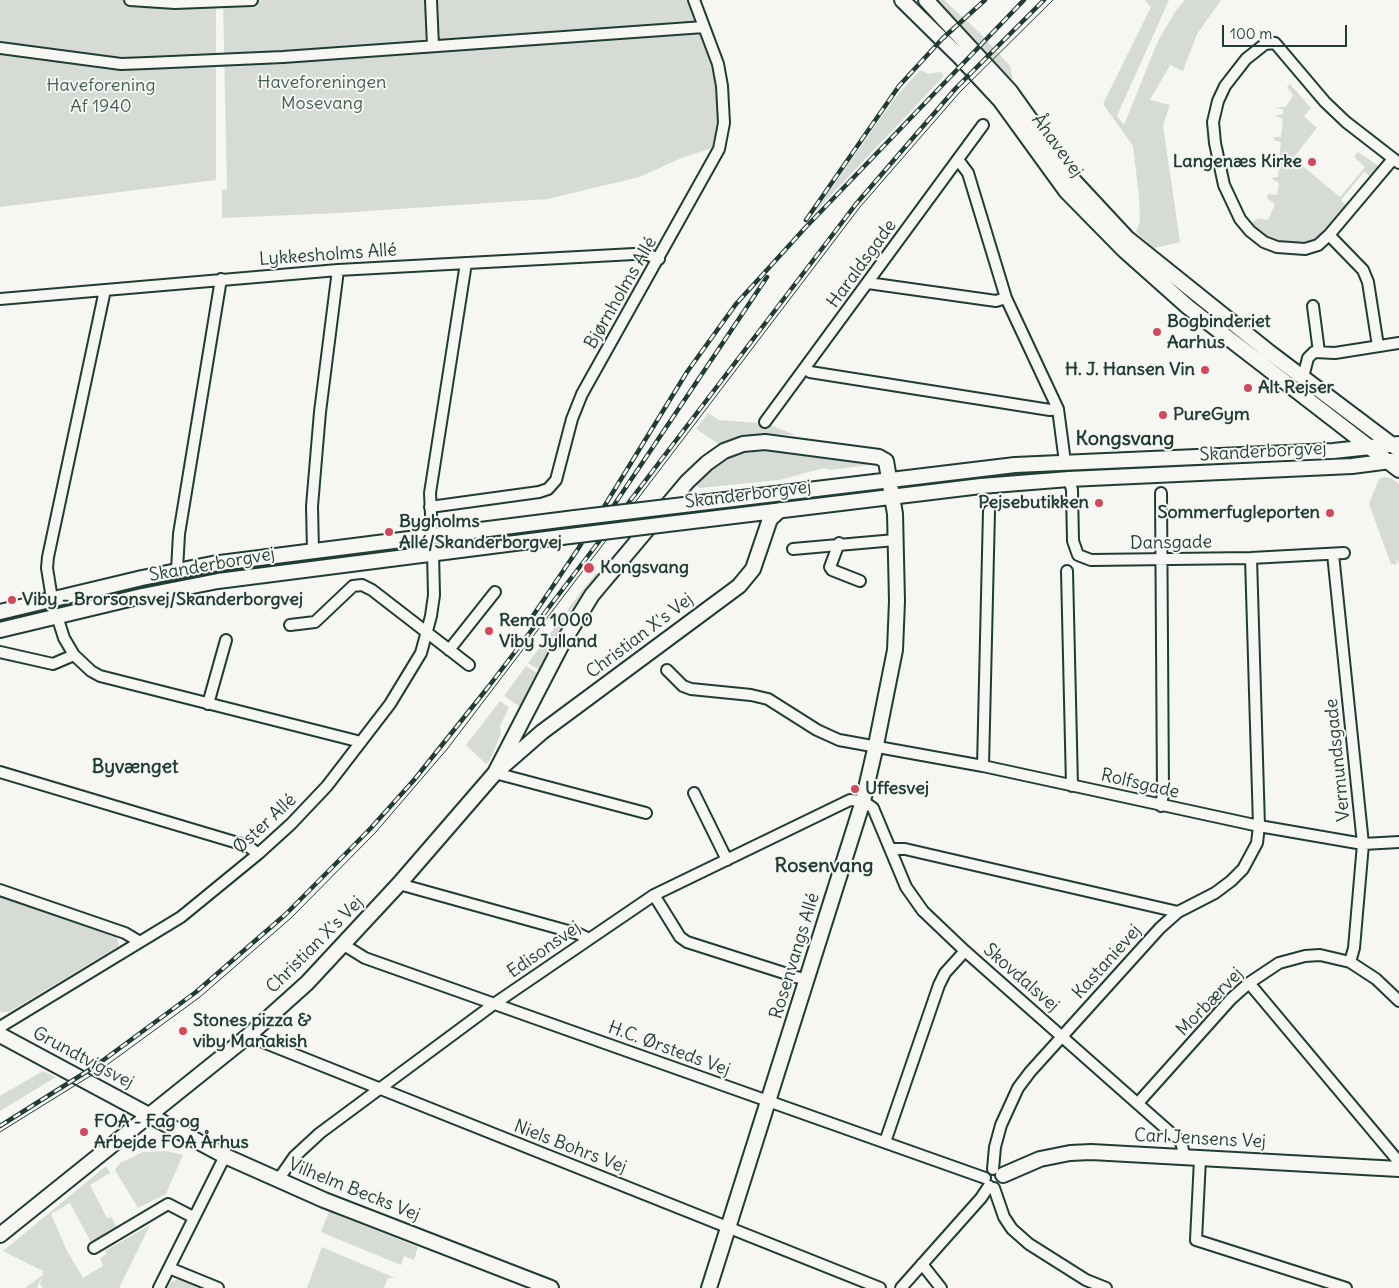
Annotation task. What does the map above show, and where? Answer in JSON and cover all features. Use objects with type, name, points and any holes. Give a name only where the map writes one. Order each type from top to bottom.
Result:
[{"type":"street","points":[[130,0],[218,2],[252,0]]},
{"type":"street","points":[[431,0],[433,46]]},
{"type":"street","name":"Bjørnholms Allé","points":[[430,507],[539,492],[553,484],[572,418],[582,394],[712,166],[721,142],[724,123],[722,86],[718,64],[694,0]]},
{"type":"street","name":"Åhavevej","points":[[902,0],[960,57],[1000,100],[1066,191],[1124,250],[1188,307],[1369,448],[1395,464]]},
{"type":"street","name":"Åhavevej","points":[[926,0],[1010,91],[1074,181],[1127,238],[1198,296],[1303,377],[1397,446]]},
{"type":"street","points":[[0,48],[122,64],[433,46],[704,27]]},
{"type":"street","points":[[1275,43],[1325,102],[1346,122],[1396,161],[1318,245],[1305,249],[1290,250],[1264,242],[1250,231],[1240,219],[1224,185],[1215,143],[1214,122],[1218,102],[1225,86],[1246,59],[1265,44],[1275,43]]},
{"type":"street","name":"Haraldsgade","points":[[765,422],[959,161],[964,150],[983,125]]},
{"type":"street","points":[[959,161],[968,173],[1006,298],[1058,409],[1069,479]]},
{"type":"street","points":[[1329,235],[1363,270],[1368,282],[1378,346]]},
{"type":"street","name":"Lykkesholms Allé","points":[[0,299],[338,270],[634,254],[646,254],[659,259]]},
{"type":"street","points":[[433,553],[430,493],[466,263]]},
{"type":"street","points":[[313,551],[312,506],[318,431],[338,270]]},
{"type":"street","points":[[177,570],[179,534],[221,279]]},
{"type":"street","points":[[868,283],[996,301],[1006,298]]},
{"type":"street","points":[[52,599],[47,568],[48,558],[105,290]]},
{"type":"street","points":[[1313,306],[1319,352]]},
{"type":"street","points":[[1303,377],[1308,358],[1314,352],[1335,353],[1399,343]]},
{"type":"street","points":[[806,368],[810,372],[1050,410],[1058,409]]},
{"type":"street","name":"Christian X's Vej","points":[[495,773],[563,642],[592,595],[687,482],[707,463],[724,451],[743,444],[766,442],[790,443],[879,457],[888,464],[892,496]]},
{"type":"street","name":"Skanderborgvej","points":[[0,612],[177,570],[313,551],[890,479],[1015,465],[1333,452],[1397,446]]},
{"type":"street","name":"Skanderborgvej","points":[[0,630],[142,596],[218,581],[892,496],[1069,479],[1254,472],[1395,464]]},
{"type":"street","name":"Dansgade","points":[[1069,479],[1072,490],[1073,541],[1078,555],[1090,560],[1252,558],[1338,554]]},
{"type":"street","points":[[1161,493],[1164,793],[1161,806]]},
{"type":"street","name":"Rosenvangs Allé","points":[[709,1288],[864,801],[895,650],[895,540],[892,496]]},
{"type":"street","name":"Christian X's Vej","points":[[0,1235],[248,1036],[344,945],[400,884],[495,773],[542,732],[739,586],[753,569],[770,519],[780,510]]},
{"type":"street","points":[[983,766],[989,511]]},
{"type":"street","points":[[793,549],[895,540]]},
{"type":"street","points":[[839,544],[830,567],[832,570],[860,581]]},
{"type":"street","name":"Øster Allé","points":[[0,1027],[181,917],[258,854],[327,786],[413,670],[427,634],[434,595],[433,553]]},
{"type":"street","name":"Vermundsgade","points":[[1338,554],[1363,844],[1354,948],[1350,962]]},
{"type":"street","name":"Kastanievej","points":[[998,1172],[995,1147],[1008,1108],[1030,1072],[1160,928],[1178,912],[1215,893],[1242,869],[1257,844],[1259,826],[1252,558]]},
{"type":"street","points":[[1067,571],[1072,786]]},
{"type":"street","points":[[290,625],[315,622],[352,586],[362,585],[372,590],[427,634],[470,665]]},
{"type":"street","points":[[449,650],[495,592]]},
{"type":"street","points":[[57,616],[64,638],[74,656],[91,671],[100,676],[361,742]]},
{"type":"street","points":[[208,704],[226,640]]},
{"type":"street","points":[[0,652],[53,664],[74,656]]},
{"type":"street","points":[[668,670],[683,686],[691,689],[762,697],[779,704],[829,736],[839,740],[876,745]]},
{"type":"street","name":"Rolfsgade","points":[[876,745],[983,766],[1259,826],[1363,844],[1399,842]]},
{"type":"street","points":[[0,772],[248,846],[258,854]]},
{"type":"street","points":[[495,773],[646,813]]},
{"type":"street","points":[[694,793],[727,860]]},
{"type":"street","name":"Edisonsvej","points":[[278,1180],[305,1146],[379,1089],[494,1004],[654,895],[838,805],[850,800],[864,801]]},
{"type":"street","name":"Skovdalsvej","points":[[864,801],[877,814],[912,898],[965,951],[1181,1142],[1185,1158]]},
{"type":"street","points":[[890,849],[905,849],[1178,912]]},
{"type":"street","points":[[400,884],[589,938]]},
{"type":"street","points":[[0,890],[125,933],[140,942]]},
{"type":"street","points":[[654,895],[680,937],[687,942],[806,980]]},
{"type":"street","name":"H.C. Ørsteds Vej","points":[[344,945],[365,958],[885,1142],[989,1184]]},
{"type":"street","points":[[885,1142],[939,985],[945,973],[965,951]]},
{"type":"street","name":"Morbærvej","points":[[1138,1103],[1231,999],[1249,983],[1279,963],[1305,956],[1320,955],[1350,962],[1376,979],[1399,1001]]},
{"type":"street","points":[[1249,983],[1399,1162]]},
{"type":"street","name":"Grundtvigsvej","points":[[0,1035],[149,1115]]},
{"type":"street","name":"Niels Bohrs Vej","points":[[248,1036],[880,1288]]},
{"type":"street","name":"Vilhelm Becks Vej","points":[[149,1115],[225,1156],[278,1180],[551,1288]]},
{"type":"street","name":"Carl Jensens Vej","points":[[998,1172],[1040,1159],[1070,1153],[1399,1169]]},
{"type":"street","points":[[159,1288],[225,1156]]},
{"type":"street","points":[[1200,1159],[1196,1240],[1346,1288]]},
{"type":"street","points":[[989,1184],[1002,1184],[998,1172],[988,1172],[989,1184],[1004,1217],[1012,1229],[1029,1244],[1086,1280],[1106,1288]]},
{"type":"street","points":[[901,1288],[982,1198],[989,1184]]},
{"type":"street","points":[[94,1248],[168,1204],[193,1218]]},
{"type":"street","points":[[922,1264],[941,1288]]},
{"type":"street","points":[[169,1268],[218,1288]]},
{"type":"green space","name":"Haveforening Af 1940","points":[[0,0],[216,0],[216,180],[0,207]]},
{"type":"green space","name":"Haveforeningen Mosevang","points":[[223,0],[687,0],[713,71],[719,119],[712,148],[684,157],[639,177],[548,199],[339,213],[222,218],[222,190],[227,189]]},
{"type":"green space","points":[[933,0],[944,0],[980,33],[1010,66],[1013,80],[999,68]]},
{"type":"green space","points":[[1145,0],[1169,0],[1117,116],[1124,125],[1158,41],[1175,12],[1185,0],[1221,0],[1197,34],[1183,71],[1170,65],[1150,100],[1170,105],[1163,125],[1180,242],[1154,248],[1136,232],[1140,222],[1133,146],[1103,104],[1151,7]]},
{"type":"green space","points":[[920,70],[928,74],[941,72],[944,76],[814,213],[895,98]]},
{"type":"green space","points":[[1290,84],[1311,108],[1304,116],[1317,128],[1293,158],[1340,197],[1365,167],[1354,157],[1358,152],[1380,167],[1372,178],[1364,172],[1341,200],[1347,206],[1322,236],[1298,245],[1284,245],[1262,235],[1250,224],[1258,218],[1268,220],[1275,204],[1267,198],[1268,194],[1277,195],[1279,183],[1271,178],[1278,177],[1281,142],[1274,140],[1274,137],[1281,137],[1283,119],[1275,116],[1283,114],[1283,110],[1276,107],[1286,107],[1293,95],[1287,87]]},
{"type":"green space","points":[[708,413],[719,420],[758,423],[766,428],[770,425],[795,435],[750,435],[719,444],[696,429]]},
{"type":"green space","points":[[763,450],[778,450],[877,464],[831,470],[824,468],[779,480],[700,488],[696,485],[720,463],[732,456]]},
{"type":"green space","points":[[1354,454],[1356,456],[1282,460],[1236,467],[1081,473],[1081,470],[1168,463]]},
{"type":"green space","points":[[1050,468],[1050,471],[1002,475],[958,483],[912,488],[912,485],[958,480],[998,472]]},
{"type":"green space","points":[[1383,477],[1391,478],[1399,484],[1399,564],[1395,558],[1397,565],[1391,564],[1369,504],[1379,479]]},
{"type":"green space","points":[[873,488],[873,493],[679,516],[678,514],[682,510]]},
{"type":"green space","points":[[576,524],[577,530],[452,545],[452,542]]},
{"type":"green space","points":[[413,543],[414,546],[373,551],[0,624],[0,618],[114,590],[214,569]]},
{"type":"green space","points":[[596,573],[598,574],[570,612],[567,610]]},
{"type":"green space","points":[[565,614],[568,616],[539,670],[528,663]]},
{"type":"green space","points":[[526,666],[539,674],[520,707],[504,696]]},
{"type":"green space","points":[[500,701],[509,707],[500,726],[501,734],[490,760],[486,764],[466,745]]},
{"type":"green space","points":[[0,897],[117,937],[119,946],[9,1012],[0,1012]]},
{"type":"green space","points":[[43,1071],[56,1077],[0,1111],[0,1096]]},
{"type":"green space","points":[[166,1151],[183,1155],[166,1194],[138,1208],[115,1170],[120,1163],[143,1152]]},
{"type":"green space","points":[[106,1166],[110,1173],[90,1185],[107,1218],[111,1217],[116,1226],[131,1219],[131,1222],[94,1248],[70,1203],[51,1214],[67,1251],[83,1278],[103,1266],[100,1258],[107,1254],[105,1251],[150,1225],[119,1288],[43,1288],[40,1285],[42,1276],[37,1288],[25,1288],[43,1275],[43,1271],[3,1251]]},
{"type":"green space","points":[[329,1212],[418,1247],[414,1260],[404,1256],[401,1265],[321,1232]]},
{"type":"green space","points":[[322,1247],[395,1278],[388,1278],[384,1288],[307,1288]]},
{"type":"green space","points":[[178,1279],[199,1288],[168,1288],[170,1283]]},
{"type":"tram line","points":[[0,1132],[100,1070],[200,997],[291,918],[375,833],[448,748],[860,207],[960,92],[1053,0]]},
{"type":"railway","points":[[806,220],[899,86],[942,39],[985,0]]},
{"type":"railway","points":[[528,623],[578,549],[687,372],[736,304],[805,228],[1024,0]]},
{"type":"railway","points":[[0,1126],[94,1067],[196,992],[286,914],[370,829],[414,780],[489,686],[856,204],[956,88],[1044,0]]},
{"type":"railway","points":[[608,514],[767,277]]},
{"type":"place","name":"Langenæs Kirke","points":[[1312,162]]},
{"type":"place","name":"Bogbinderiet Aarhus","points":[[1157,332]]},
{"type":"place","name":"H. J. Hansen Vin","points":[[1205,370]]},
{"type":"place","name":"Alt Rejser","points":[[1248,388]]},
{"type":"place","name":"PureGym","points":[[1163,415]]},
{"type":"place","name":"Pejsebutikken","points":[[1099,503]]},
{"type":"place","name":"Sommerfugleporten","points":[[1330,513]]},
{"type":"place","name":"Bygholms Allé/Skanderborgvej","points":[[389,532]]},
{"type":"place","name":"Kongsvang","points":[[589,568]]},
{"type":"place","name":"Viby - Brorsonsvej/Skanderborgvej","points":[[12,600]]},
{"type":"place","name":"Rema 1000 Viby Jylland","points":[[489,631]]},
{"type":"place","name":"Uffesvej","points":[[855,789]]},
{"type":"place","name":"Stones pizza & viby Manakish","points":[[183,1031]]},
{"type":"place","name":"FOA - Fag og Arbejde FOA Århus","points":[[84,1132]]},
{"type":"district","name":"Kongsvang","points":[[1125,439]]},
{"type":"district","name":"Byvænget","points":[[135,768]]},
{"type":"district","name":"Rosenvang","points":[[824,866]]}]
